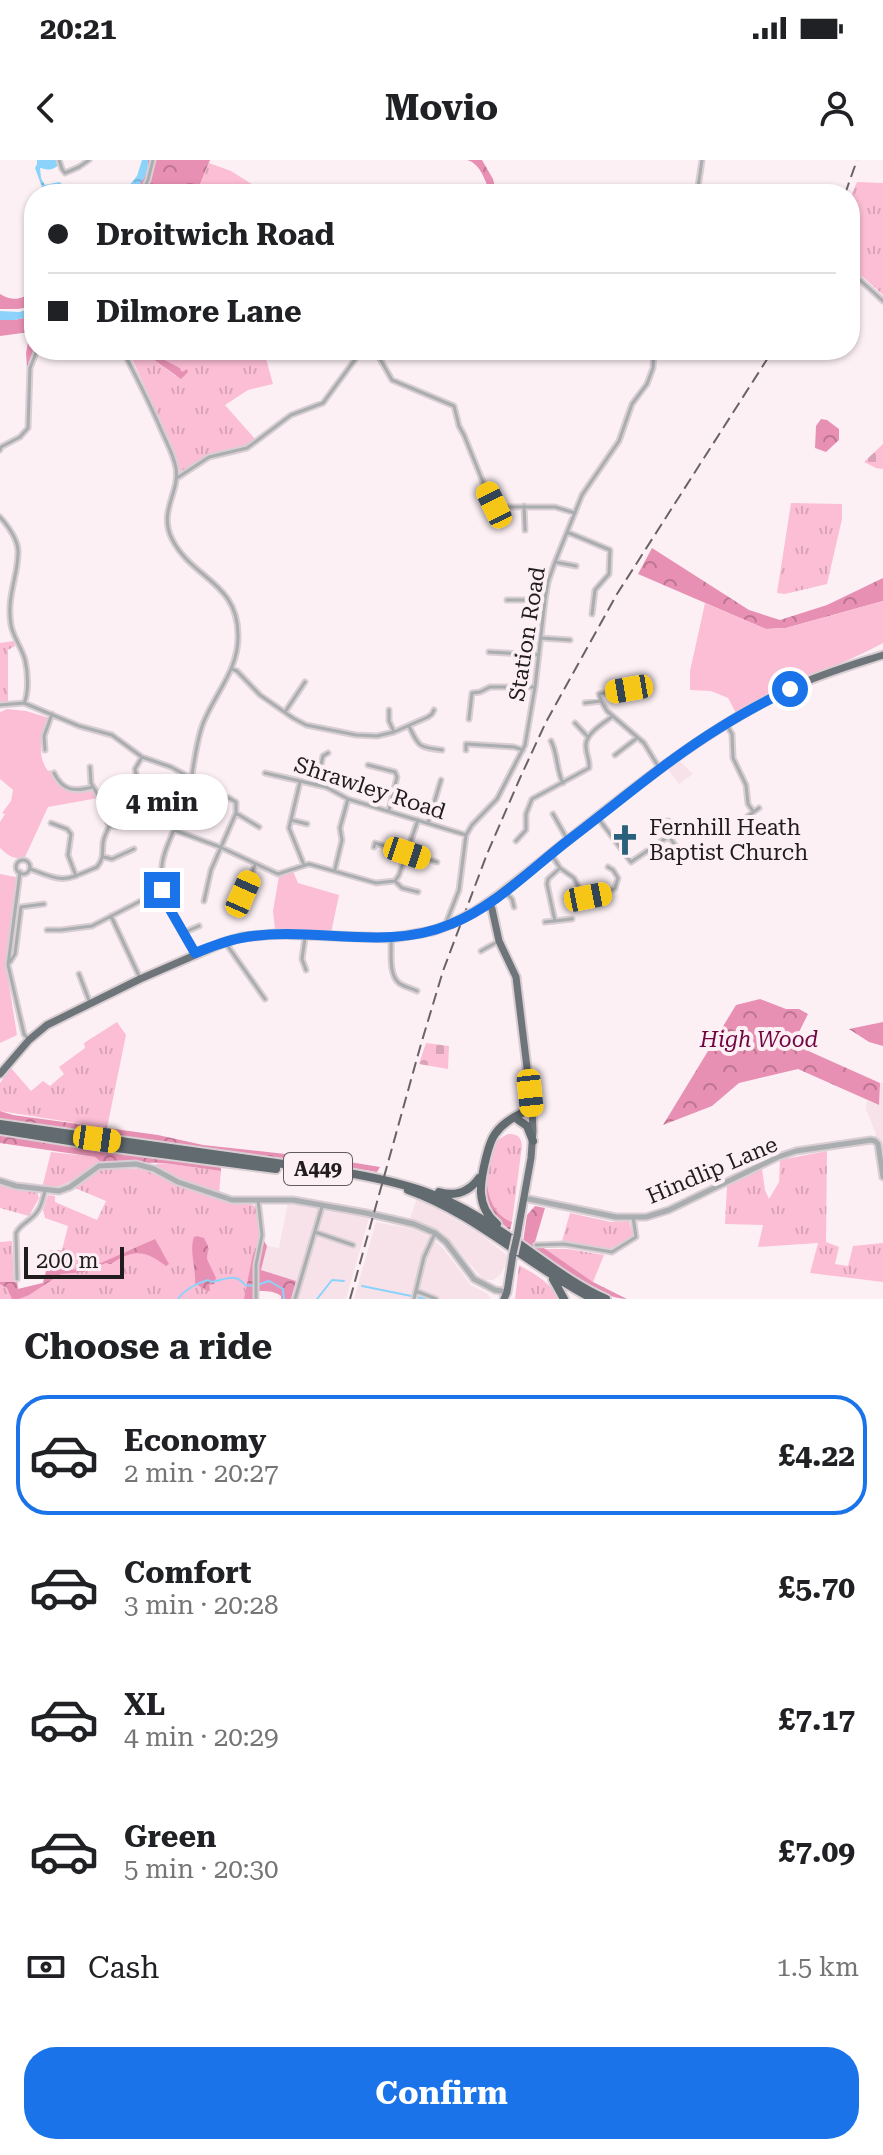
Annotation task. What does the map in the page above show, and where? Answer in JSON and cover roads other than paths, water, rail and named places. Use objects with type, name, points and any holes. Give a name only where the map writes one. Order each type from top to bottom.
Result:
[{"type":"highway","points":[[502,1231],[483,1205],[480,1191],[482,1174],[493,1136],[514,1119],[532,1112]]},
{"type":"highway","points":[[514,1119],[527,1126],[533,1141]]},
{"type":"highway","name":"A449","points":[[0,1124],[398,1182],[461,1207],[502,1231],[560,1274],[606,1299]]},
{"type":"highway","name":"A449","points":[[0,1130],[349,1178],[409,1191],[452,1209],[593,1299]]},
{"type":"highway","points":[[424,1190],[457,1194],[467,1190],[482,1174]]},
{"type":"highway","points":[[546,1271],[556,1282],[564,1299]]},
{"type":"main road","points":[[0,1074],[29,1040],[47,1025],[195,953],[225,942],[258,935],[391,938],[448,925],[489,903],[660,770],[726,724],[801,684],[883,655]]},
{"type":"main road","points":[[489,903],[499,941],[516,977],[532,1112],[533,1141],[505,1295]]},
{"type":"street","points":[[59,160],[65,173],[89,160]]},
{"type":"street","points":[[146,184],[153,160]]},
{"type":"street","points":[[698,184],[702,160]]},
{"type":"street","points":[[860,280],[883,301]]},
{"type":"street","points":[[0,447],[25,434],[28,428],[30,368],[33,360]]},
{"type":"street","points":[[127,360],[176,465],[177,478],[166,515],[172,538],[196,569],[225,592],[234,612],[238,634],[232,669],[203,723],[187,799],[164,856],[161,872],[162,890],[168,906],[195,953]]},
{"type":"street","points":[[177,478],[209,457],[247,448],[291,415],[323,403],[355,360]]},
{"type":"street","points":[[381,360],[392,380],[454,406],[459,426],[494,505],[503,508],[555,507],[575,513]]},
{"type":"street","name":"Station Road","points":[[466,835],[497,799],[523,750],[535,687],[548,582],[582,495],[619,441],[632,404],[647,384],[653,360]]},
{"type":"street","points":[[524,506],[525,530]]},
{"type":"street","points":[[0,517],[17,545],[10,614],[11,628],[25,661],[27,697],[24,703]]},
{"type":"street","points":[[567,532],[610,550],[609,574],[595,590],[592,614]]},
{"type":"street","points":[[555,562],[568,567],[576,566]]},
{"type":"street","points":[[507,600],[545,600]]},
{"type":"street","points":[[541,638],[570,640]]},
{"type":"street","points":[[489,652],[539,655]]},
{"type":"street","points":[[232,669],[260,695],[306,725],[377,736],[409,726],[434,712]]},
{"type":"street","points":[[285,712],[305,682]]},
{"type":"street","points":[[469,719],[472,693],[490,687],[535,687]]},
{"type":"street","points":[[629,689],[599,694],[601,701],[607,711],[644,743],[660,770]]},
{"type":"street","points":[[27,697],[33,706]]},
{"type":"street","points":[[585,703],[601,701]]},
{"type":"street","points":[[0,705],[24,703],[79,726],[112,735],[142,757],[191,778]]},
{"type":"street","points":[[389,710],[389,721],[394,732]]},
{"type":"street","points":[[45,750],[44,736],[52,714]]},
{"type":"street","points":[[516,841],[526,830],[526,814],[532,799],[589,768],[585,746],[588,737],[613,716]]},
{"type":"street","points":[[575,723],[588,737]]},
{"type":"street","points":[[726,724],[732,734],[733,758],[746,785],[748,804],[753,811]]},
{"type":"street","points":[[409,726],[421,748],[439,749]]},
{"type":"street","points":[[615,755],[637,738]]},
{"type":"street","points":[[551,741],[563,783]]},
{"type":"street","points":[[466,750],[466,744],[523,750]]},
{"type":"street","points":[[316,785],[323,756],[328,753]]},
{"type":"street","points":[[142,757],[135,769],[137,778],[141,782],[168,784],[164,790]]},
{"type":"street","points":[[368,765],[395,772],[397,777],[389,810]]},
{"type":"street","points":[[30,869],[61,880],[97,867],[104,857],[103,841],[109,826],[93,787],[90,767]]},
{"type":"street","points":[[54,773],[65,787],[80,791],[93,787]]},
{"type":"street","name":"Shrawley Road","points":[[265,773],[316,785],[348,799],[466,835]]},
{"type":"street","points":[[428,823],[441,780]]},
{"type":"street","points":[[300,782],[289,828],[304,865]]},
{"type":"street","points":[[100,799],[120,798]]},
{"type":"street","points":[[204,901],[211,870],[236,813],[236,802],[229,798]]},
{"type":"street","points":[[334,870],[348,799]]},
{"type":"street","points":[[748,816],[759,808]]},
{"type":"street","points":[[236,813],[259,827]]},
{"type":"street","points":[[553,814],[568,840]]},
{"type":"street","points":[[598,818],[631,862],[669,836]]},
{"type":"street","points":[[291,820],[307,824]]},
{"type":"street","points":[[395,881],[418,820]]},
{"type":"street","points":[[668,821],[669,836],[682,856]]},
{"type":"street","points":[[51,823],[67,829],[71,834],[68,855],[76,876]]},
{"type":"street","points":[[109,826],[136,823]]},
{"type":"street","points":[[174,830],[278,874],[304,865],[334,870],[376,883],[395,881]]},
{"type":"street","points":[[448,925],[459,890],[466,835]]},
{"type":"street","points":[[374,847],[375,843],[437,862]]},
{"type":"street","points":[[104,857],[112,859],[128,849],[134,849]]},
{"type":"street","points":[[551,854],[588,897],[615,888],[618,878],[608,867]]},
{"type":"street","points":[[29,1040],[24,1034],[8,965],[20,872],[17,868],[21,861],[28,862],[30,869]]},
{"type":"street","points":[[240,907],[255,865]]},
{"type":"street","points":[[555,921],[547,884],[560,868]]},
{"type":"street","points":[[20,872],[26,873],[30,869]]},
{"type":"street","points":[[395,881],[402,888],[418,892]]},
{"type":"street","points":[[47,930],[57,932],[92,926],[162,890]]},
{"type":"street","points":[[504,891],[512,899],[514,907]]},
{"type":"street","points":[[8,965],[15,954],[21,907],[44,904]]},
{"type":"street","points":[[111,916],[140,979]]},
{"type":"street","points":[[545,922],[572,919]]},
{"type":"street","points":[[183,933],[199,926]]},
{"type":"street","points":[[306,934],[302,959],[306,970]]},
{"type":"street","points":[[391,938],[392,972],[399,983],[417,991]]},
{"type":"street","points":[[478,946],[480,953],[499,941]]},
{"type":"street","points":[[225,942],[265,999]]},
{"type":"street","points":[[79,974],[90,1003]]},
{"type":"street","name":"Hindlip Lane","points":[[524,1198],[616,1217],[646,1217],[669,1210],[745,1172],[796,1151],[875,1141],[883,1177]]},
{"type":"street","points":[[0,1181],[59,1191],[67,1189],[99,1166],[136,1164],[232,1200],[293,1200],[414,1224],[435,1233],[446,1242],[474,1279],[505,1295]]},
{"type":"street","points":[[17,1279],[16,1233],[18,1227],[39,1210],[45,1191]]},
{"type":"street","points":[[256,1299],[256,1265],[262,1235],[257,1200]]},
{"type":"street","points":[[295,1299],[322,1205]]},
{"type":"street","points":[[536,1245],[564,1244],[612,1252],[636,1237],[633,1217]]},
{"type":"street","points":[[315,1232],[353,1245]]},
{"type":"street","points":[[435,1233],[424,1257],[415,1295],[436,1299]]},
{"type":"water","points":[[37,160],[58,160],[54,168],[40,168],[44,184],[41,184],[35,168]]},
{"type":"water","points":[[142,160],[148,160],[144,178],[140,184],[130,184],[137,176]]},
{"type":"water","points":[[0,311],[24,311],[24,318],[0,320]]},
{"type":"waterway","points":[[178,1299],[191,1287],[208,1280],[234,1278],[245,1285],[254,1286]]},
{"type":"waterway","points":[[317,1299],[332,1280],[344,1281]]},
{"type":"waterway","points":[[257,1285],[269,1281],[283,1289],[284,1299]]},
{"type":"waterway","points":[[362,1286],[426,1299]]},
{"type":"railway","points":[[849,184],[857,160]]},
{"type":"railway","points":[[350,1299],[443,971],[487,854],[520,778],[546,722],[617,594],[767,360]]},
{"type":"place","name":"Fernhill Heath Baptist Church","points":[[625,840]]},
{"type":"park label","name":"High Wood","points":[[759,1039]]}]
